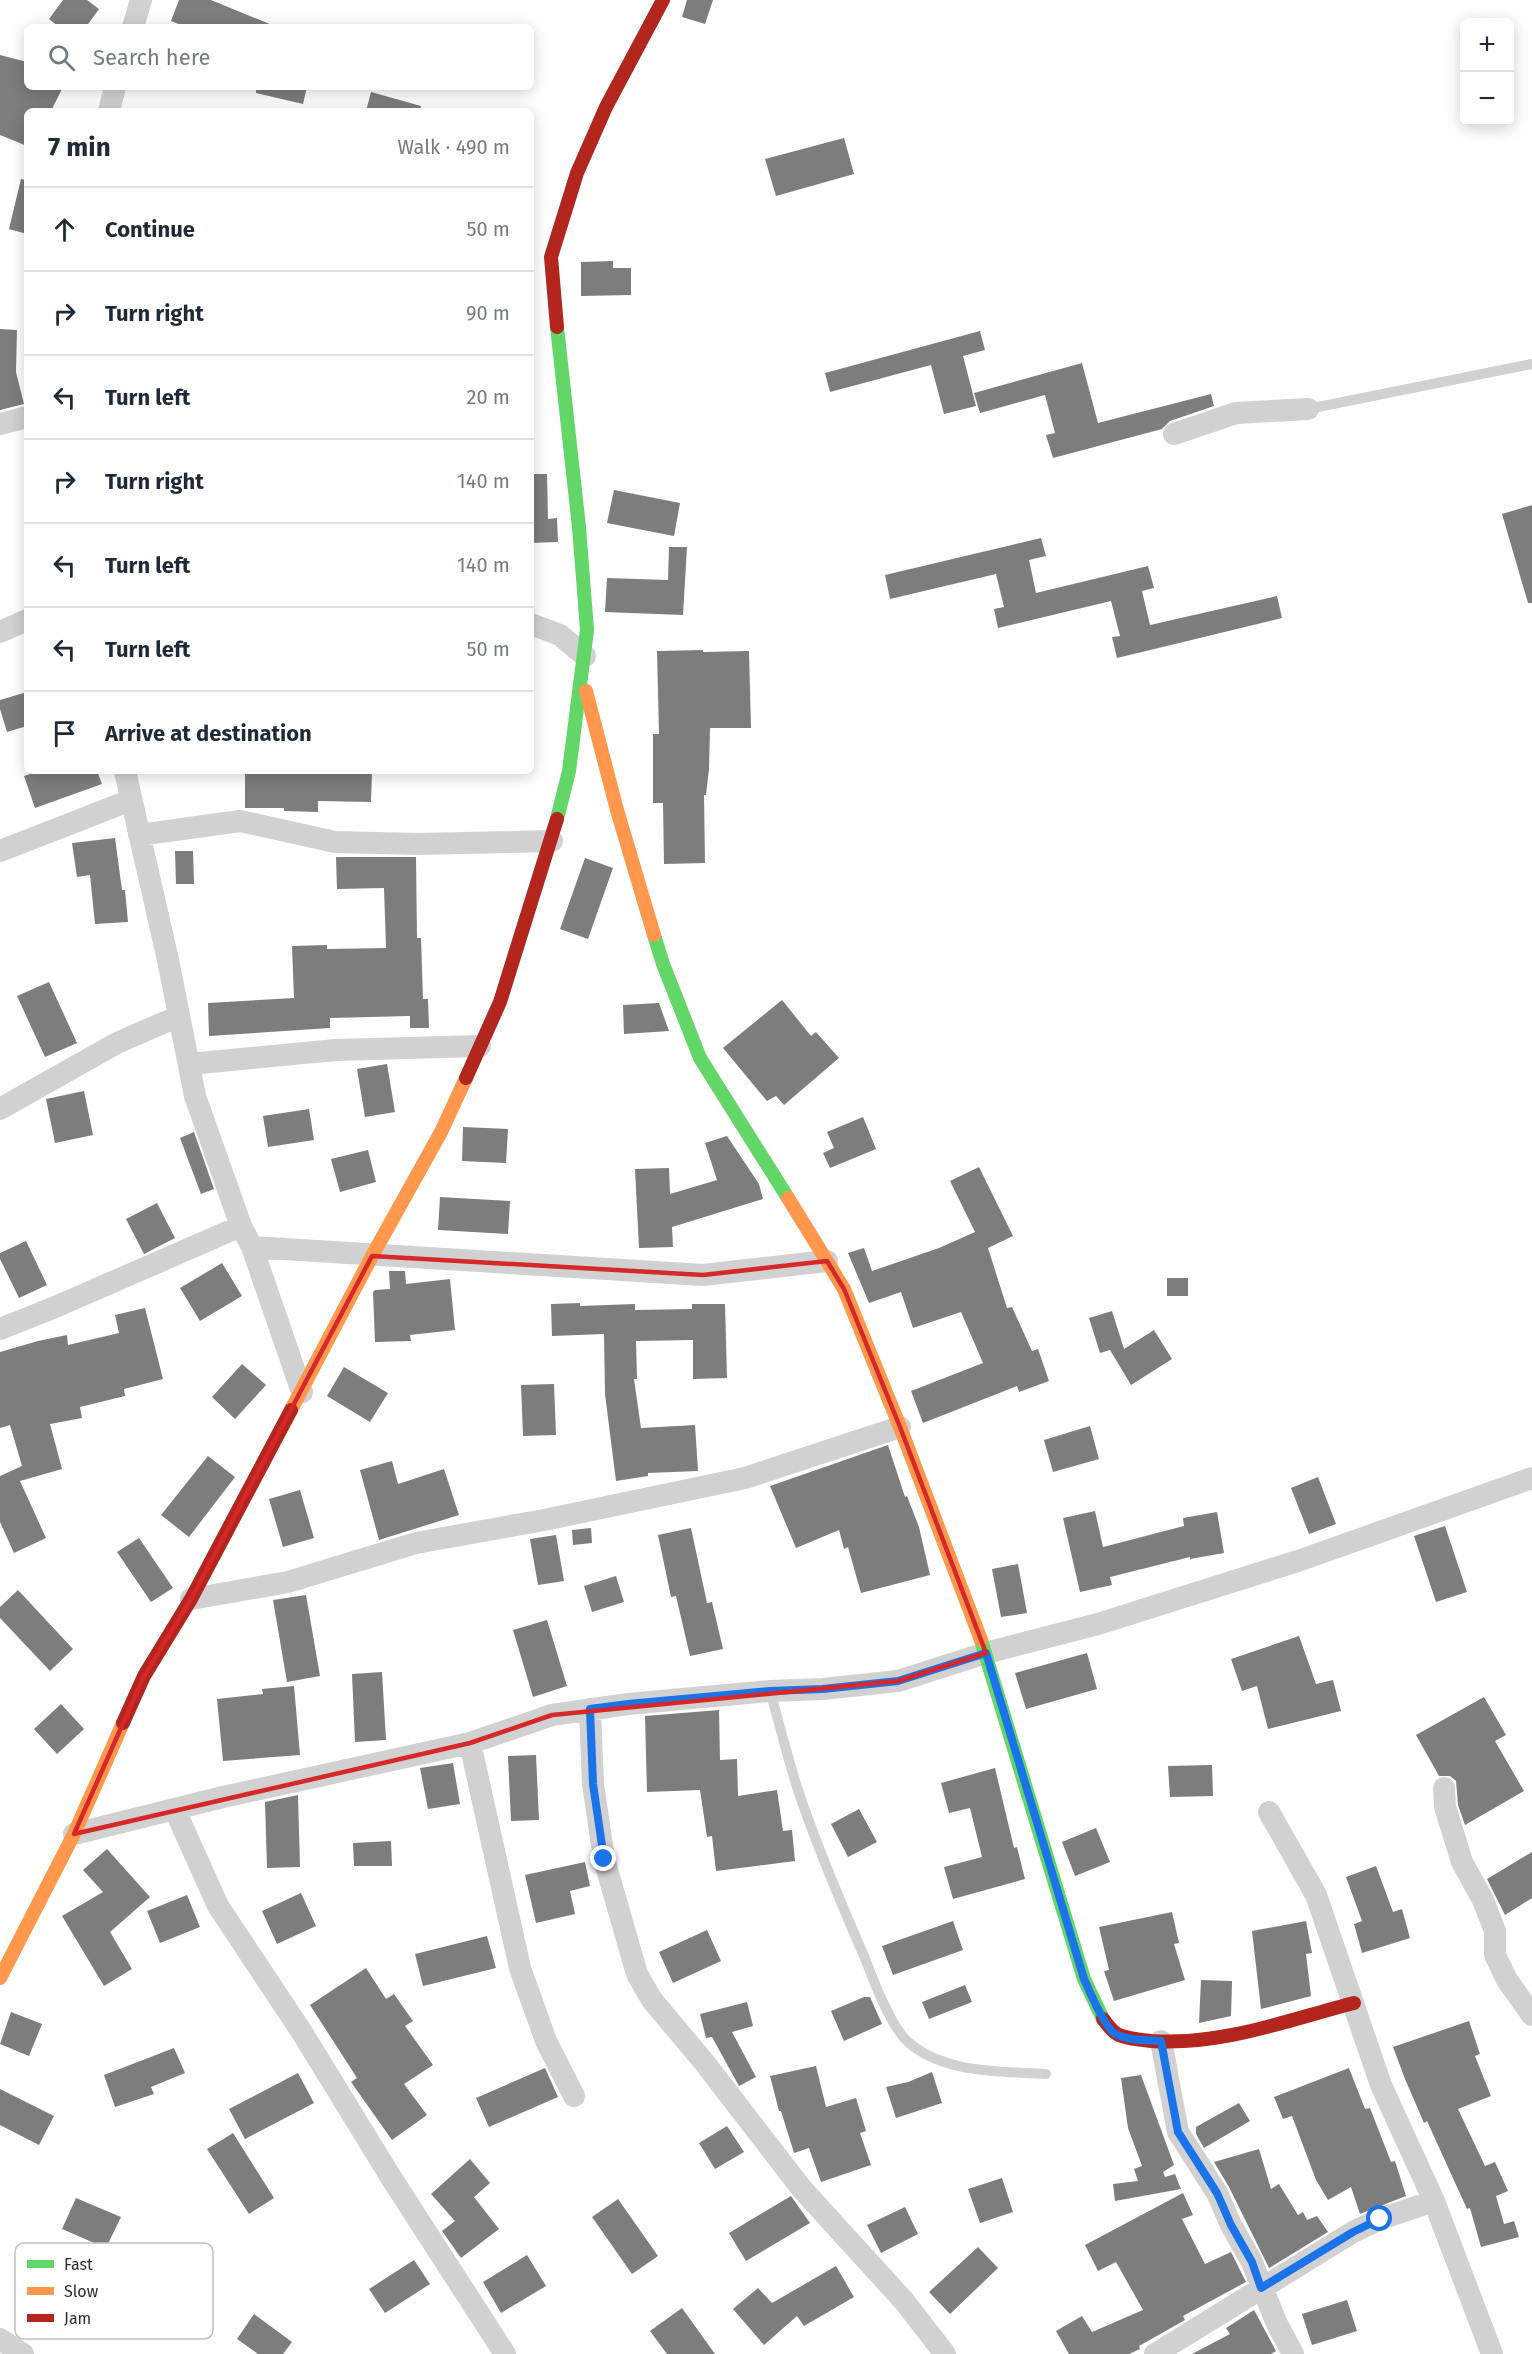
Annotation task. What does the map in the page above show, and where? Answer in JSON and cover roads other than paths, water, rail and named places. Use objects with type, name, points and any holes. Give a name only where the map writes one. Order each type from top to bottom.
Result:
[{"type":"street","points":[[134,24],[141,0]]},
{"type":"street","points":[[0,1978],[74,1834],[144,1676],[191,1599],[372,1256],[441,1132],[500,1002],[552,841],[569,771],[587,630],[579,527],[559,354],[541,259],[606,107],[663,0]]},
{"type":"street","points":[[111,108],[114,90]]},
{"type":"street","points":[[1174,434],[1236,413],[1308,410]]},
{"type":"street","points":[[0,424],[24,418]]},
{"type":"street","points":[[0,632],[24,621]]},
{"type":"street","points":[[534,625],[560,635],[584,666],[617,810],[663,964],[700,1058],[844,1289],[900,1427],[986,1653],[1084,1979],[1098,2010],[1114,2033],[1134,2039],[1205,2041],[1354,2003]]},
{"type":"street","points":[[126,774],[195,1096],[241,1226],[252,1248],[302,1392]]},
{"type":"street","points":[[0,851],[131,800]]},
{"type":"street","points":[[139,835],[240,821],[335,842],[418,844],[552,841]]},
{"type":"street","points":[[0,1109],[117,1043],[179,1016]]},
{"type":"street","points":[[189,1064],[336,1050],[480,1046]]},
{"type":"street","points":[[0,1329],[241,1226]]},
{"type":"street","points":[[252,1248],[542,1263],[703,1275],[827,1261]]},
{"type":"street","points":[[191,1599],[288,1582],[416,1543],[544,1520],[745,1478],[900,1427]]},
{"type":"street","points":[[74,1834],[224,1797],[470,1743],[552,1714],[770,1691],[823,1689],[898,1681],[986,1653],[1098,1624],[1301,1560],[1532,1478]]},
{"type":"street","points":[[590,1709],[593,1784],[604,1859],[637,1974],[652,2000],[704,2062],[802,2189],[904,2301],[945,2354]]},
{"type":"street","points":[[470,1743],[520,1968],[546,2042],[574,2096]]},
{"type":"street","points":[[1444,1788],[1445,1807],[1462,1862],[1483,1900],[1495,1931],[1495,1954],[1507,1980],[1532,2015]]},
{"type":"street","points":[[175,1810],[218,1906],[303,2034],[392,2179],[505,2354]]},
{"type":"street","points":[[1269,1812],[1316,1895],[1381,2085],[1434,2201],[1492,2354]]},
{"type":"street","points":[[1161,2041],[1178,2132],[1217,2193],[1231,2225],[1252,2262],[1261,2288],[1293,2354]]},
{"type":"street","points":[[1155,2354],[1353,2232],[1380,2219],[1434,2201]]},
{"type":"street","points":[[0,2338],[23,2354]]},
{"type":"lane","points":[[1308,410],[1532,364]]},
{"type":"lane","points":[[770,1691],[797,1787],[830,1876],[884,2004],[906,2040],[923,2052],[950,2064],[979,2069],[1047,2074]]}]
